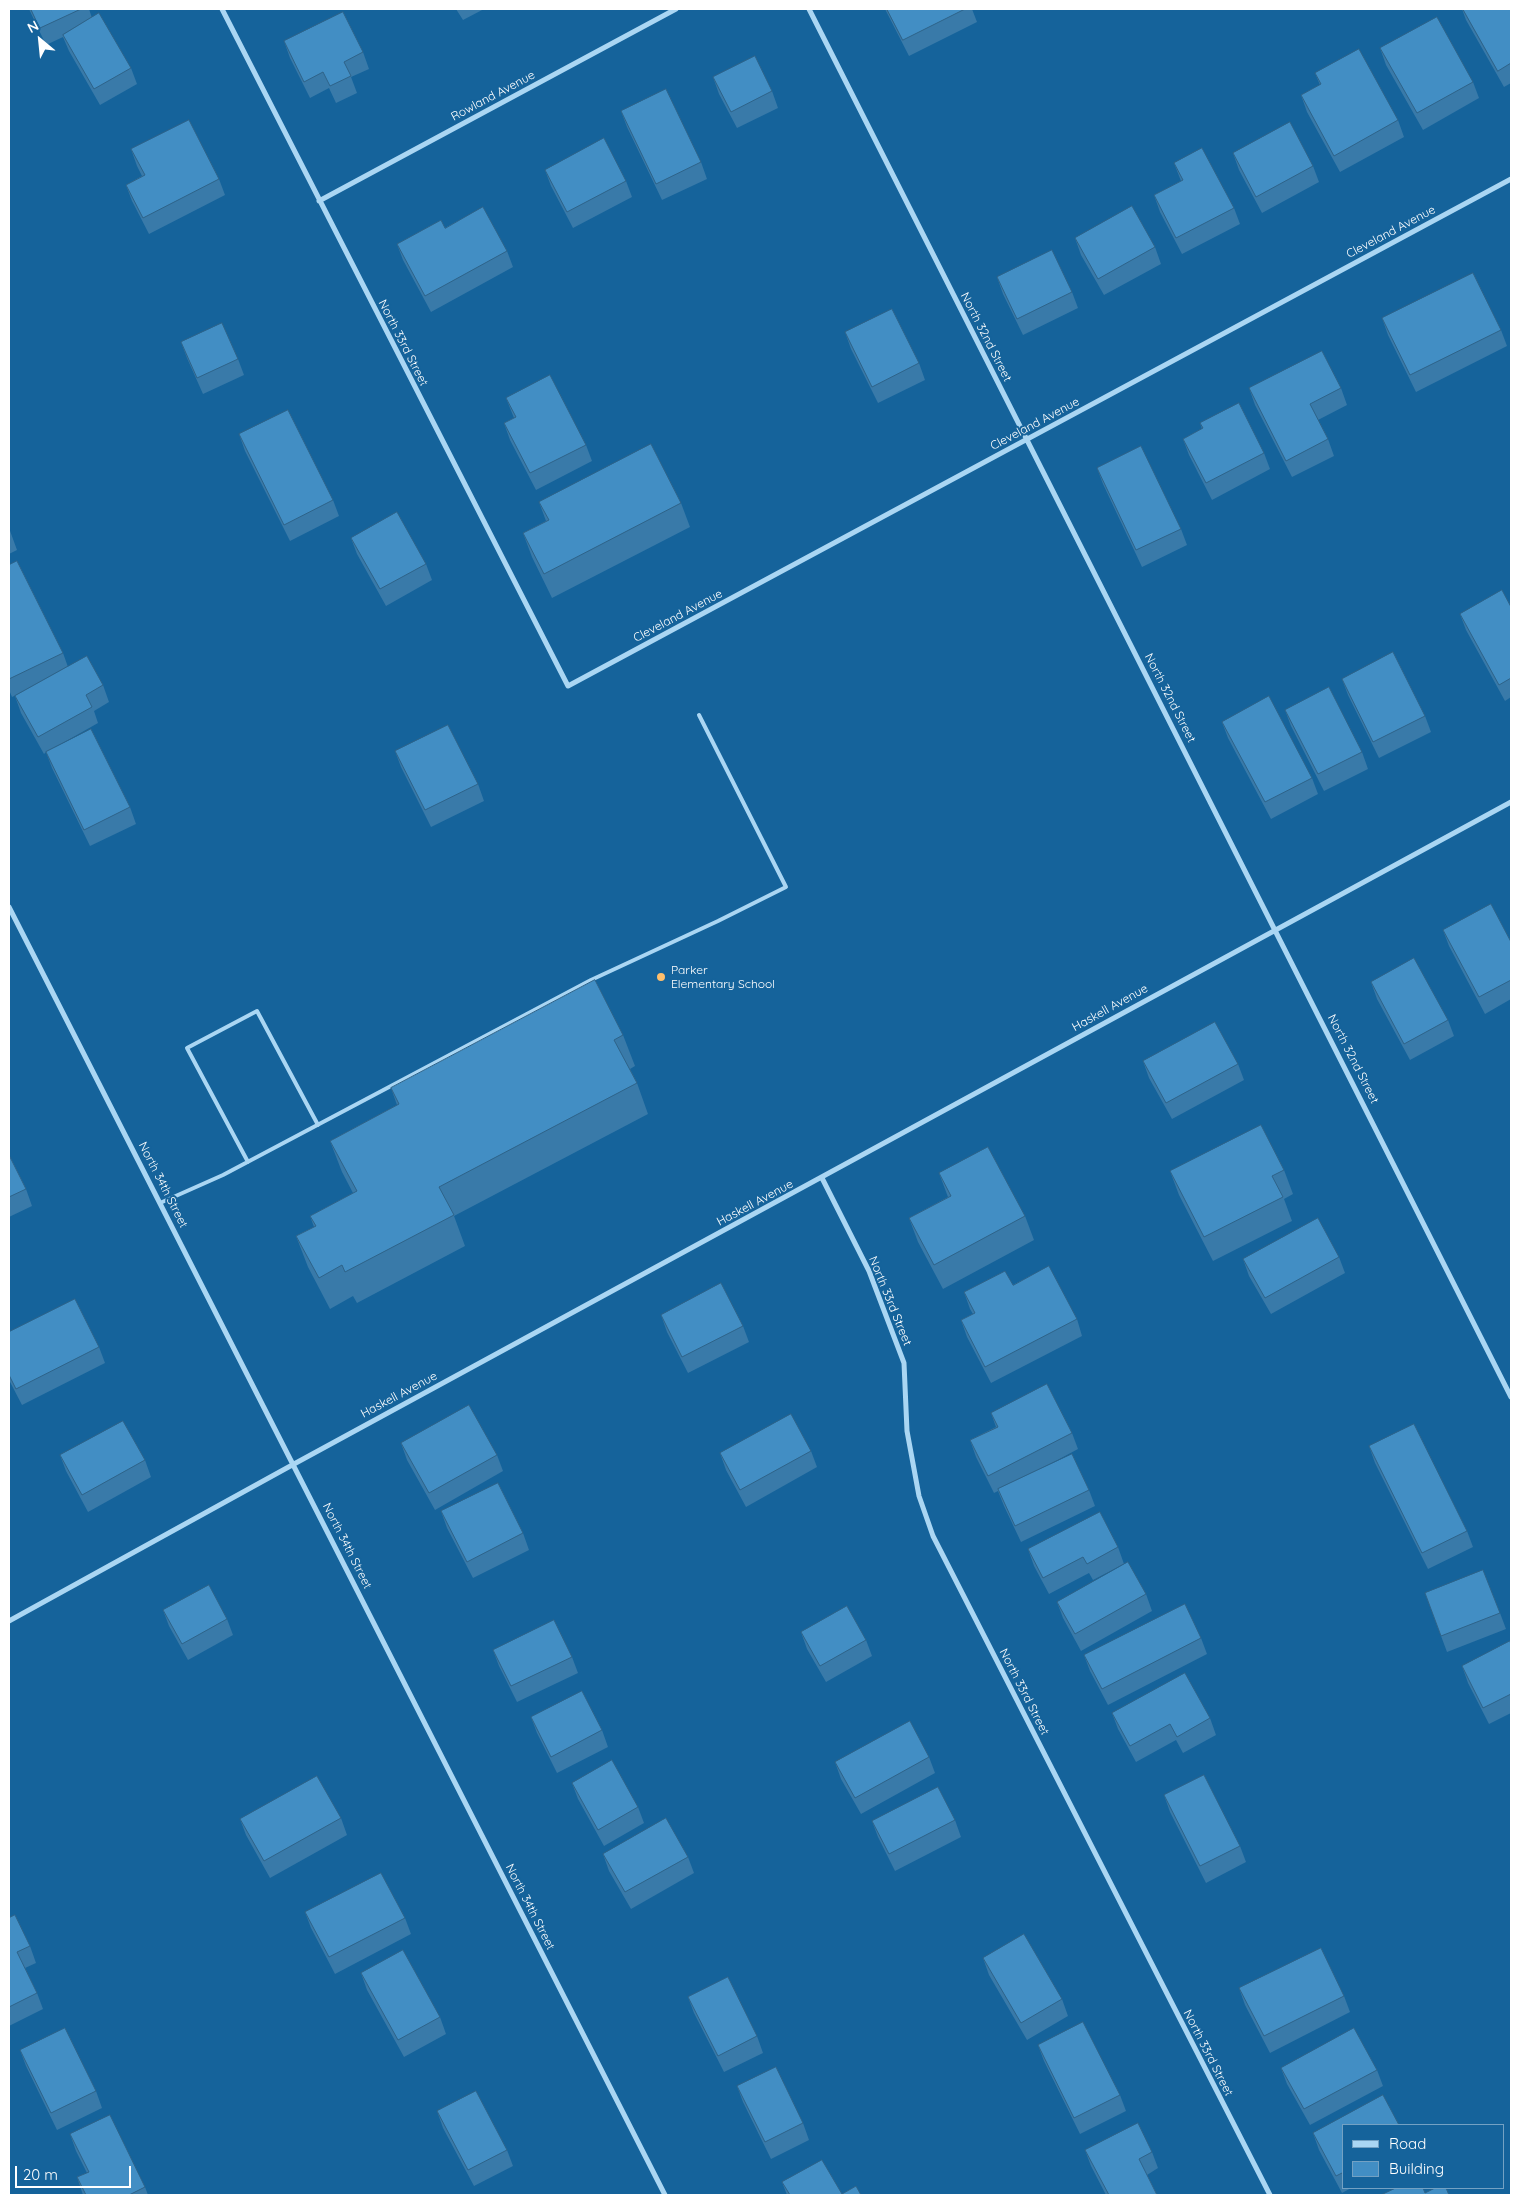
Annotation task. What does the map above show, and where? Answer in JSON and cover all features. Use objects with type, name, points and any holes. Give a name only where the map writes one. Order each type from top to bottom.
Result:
[{"type":"street","name":"North 33rd Street","points":[[222,9],[568,686]]},
{"type":"street","name":"Rowland Avenue","points":[[319,201],[676,9]]},
{"type":"street","name":"North 32nd Street","points":[[809,9],[1510,1394]]},
{"type":"street","name":"Cleveland Avenue","points":[[568,686],[1511,179]]},
{"type":"street","name":"Haskell Avenue","points":[[9,1621],[1511,802]]},
{"type":"street","name":"North 34th Street","points":[[9,907],[665,2195]]},
{"type":"street","name":"North 33rd Street","points":[[822,1178],[869,1271],[904,1363],[907,1431],[919,1496],[933,1536],[1270,2195]]},
{"type":"lane","points":[[160,1203],[248,1162],[591,980],[718,921],[786,886],[699,715]]},
{"type":"lane","points":[[248,1162],[187,1048],[257,1011],[318,1124]]},
{"type":"building","points":[[31,9],[81,9],[40,28]]},
{"type":"building","points":[[887,9],[965,9],[903,40]]},
{"type":"building","points":[[1463,9],[1511,9],[1511,63],[1498,71]]},
{"type":"building","points":[[343,12],[363,52],[344,62],[351,76],[330,86],[323,72],[304,82],[284,41]]},
{"type":"building","points":[[99,13],[131,68],[94,89],[63,35]]},
{"type":"building","points":[[1437,17],[1473,82],[1417,113],[1380,48]]},
{"type":"building","points":[[1359,49],[1398,120],[1334,156],[1301,95],[1321,84],[1315,73]]},
{"type":"building","points":[[755,56],[772,91],[731,112],[713,77]]},
{"type":"building","points":[[666,89],[701,162],[656,184],[621,111]]},
{"type":"building","points":[[189,120],[219,179],[143,218],[126,185],[145,175],[131,149]]},
{"type":"building","points":[[1290,122],[1313,166],[1256,197],[1233,153]]},
{"type":"building","points":[[604,138],[626,181],[567,212],[545,170]]},
{"type":"building","points":[[1202,148],[1234,208],[1176,238],[1154,195],[1183,180],[1174,163]]},
{"type":"building","points":[[1132,206],[1155,247],[1098,279],[1075,238]]},
{"type":"building","points":[[483,207],[507,251],[425,296],[397,244],[441,220],[445,228]]},
{"type":"building","points":[[1052,250],[1072,292],[1017,319],[997,277]]},
{"type":"building","points":[[1473,273],[1501,330],[1410,375],[1382,318]]},
{"type":"building","points":[[892,309],[919,363],[872,387],[845,332]]},
{"type":"building","points":[[222,323],[238,359],[197,378],[181,342]]},
{"type":"building","points":[[1322,351],[1341,388],[1310,404],[1328,439],[1286,461],[1249,388]]},
{"type":"building","points":[[550,375],[586,445],[530,473],[504,423],[516,417],[506,398]]},
{"type":"building","points":[[1239,403],[1264,453],[1206,483],[1183,439],[1203,428],[1200,423]]},
{"type":"building","points":[[288,410],[333,500],[284,525],[239,434]]},
{"type":"building","points":[[651,444],[681,503],[544,574],[523,533],[549,520],[539,502]]},
{"type":"building","points":[[1141,446],[1181,529],[1136,550],[1097,468]]},
{"type":"building","points":[[397,512],[426,564],[380,589],[351,538]]},
{"type":"building","points":[[17,561],[63,653],[9,679],[9,565]]},
{"type":"building","points":[[1502,590],[1511,607],[1511,678],[1499,685],[1460,614]]},
{"type":"building","points":[[1393,652],[1425,716],[1373,742],[1342,679]]},
{"type":"building","points":[[87,656],[103,685],[86,695],[92,707],[38,737],[15,696]]},
{"type":"building","points":[[1329,687],[1362,752],[1318,774],[1285,710]]},
{"type":"building","points":[[1269,696],[1312,778],[1265,802],[1222,722]]},
{"type":"building","points":[[448,725],[478,784],[425,810],[395,751]]},
{"type":"building","points":[[91,729],[130,807],[84,830],[46,752]]},
{"type":"building","points":[[1491,904],[1511,942],[1511,980],[1479,997],[1443,930]]},
{"type":"building","points":[[1414,958],[1448,1020],[1404,1044],[1371,982]]},
{"type":"building","points":[[595,980],[623,1035],[614,1040],[637,1083],[439,1187],[454,1215],[345,1272],[342,1265],[319,1278],[296,1236],[316,1226],[310,1216],[357,1191],[330,1141],[399,1104],[391,1088]]},
{"type":"building","points":[[1215,1022],[1238,1064],[1166,1103],[1143,1061]]},
{"type":"building","points":[[1261,1125],[1284,1170],[1272,1176],[1283,1197],[1204,1237],[1170,1171]]},
{"type":"building","points":[[988,1147],[1025,1216],[934,1265],[909,1218],[951,1196],[939,1173]]},
{"type":"building","points":[[9,1155],[26,1189],[9,1197]]},
{"type":"building","points":[[1318,1218],[1339,1257],[1265,1298],[1243,1259]]},
{"type":"building","points":[[1049,1266],[1077,1319],[985,1367],[961,1320],[975,1313],[964,1292],[1005,1271],[1013,1285]]},
{"type":"building","points":[[721,1283],[743,1326],[682,1357],[661,1315]]},
{"type":"building","points":[[75,1299],[99,1347],[16,1389],[9,1375],[9,1332]]},
{"type":"building","points":[[1047,1384],[1072,1433],[988,1476],[970,1440],[998,1427],[991,1413]]},
{"type":"building","points":[[469,1405],[497,1455],[429,1493],[401,1443]]},
{"type":"building","points":[[791,1414],[811,1451],[740,1490],[720,1453]]},
{"type":"building","points":[[123,1421],[145,1460],[82,1495],[60,1455]]},
{"type":"building","points":[[1414,1424],[1467,1531],[1422,1553],[1369,1446]]},
{"type":"building","points":[[1072,1454],[1089,1490],[1015,1526],[998,1489]]},
{"type":"building","points":[[498,1483],[523,1533],[467,1562],[441,1511]]},
{"type":"building","points":[[1100,1512],[1118,1547],[1087,1564],[1083,1557],[1043,1578],[1028,1549]]},
{"type":"building","points":[[1128,1562],[1146,1594],[1075,1634],[1057,1602]]},
{"type":"building","points":[[1483,1570],[1500,1613],[1441,1636],[1425,1593]]},
{"type":"building","points":[[209,1585],[227,1619],[182,1644],[163,1610]]},
{"type":"building","points":[[1185,1604],[1201,1638],[1102,1689],[1084,1655]]},
{"type":"building","points":[[847,1606],[866,1640],[820,1666],[801,1632]]},
{"type":"building","points":[[554,1620],[572,1657],[511,1686],[493,1650]]},
{"type":"building","points":[[1510,1641],[1511,1694],[1483,1708],[1462,1666]]},
{"type":"building","points":[[1185,1673],[1210,1718],[1177,1737],[1170,1724],[1130,1746],[1112,1713]]},
{"type":"building","points":[[582,1691],[602,1730],[551,1757],[531,1717]]},
{"type":"building","points":[[910,1721],[929,1757],[855,1798],[835,1762]]},
{"type":"building","points":[[612,1760],[638,1807],[598,1830],[572,1783]]},
{"type":"building","points":[[1204,1775],[1240,1846],[1200,1866],[1164,1795]]},
{"type":"building","points":[[317,1776],[341,1818],[264,1861],[240,1819]]},
{"type":"building","points":[[938,1787],[955,1820],[889,1854],[872,1821]]},
{"type":"building","points":[[666,1818],[688,1857],[625,1892],[603,1854]]},
{"type":"building","points":[[381,1873],[405,1918],[329,1957],[305,1912]]},
{"type":"building","points":[[15,1915],[30,1946],[17,1952],[37,1993],[9,2007],[9,1918]]},
{"type":"building","points":[[1024,1934],[1062,1999],[1021,2023],[983,1958]]},
{"type":"building","points":[[1321,1948],[1344,1996],[1264,2036],[1239,1988]]},
{"type":"building","points":[[403,1950],[440,2017],[398,2040],[361,1973]]},
{"type":"building","points":[[728,1977],[757,2036],[718,2056],[688,1997]]},
{"type":"building","points":[[1083,2022],[1120,2095],[1074,2118],[1038,2045]]},
{"type":"building","points":[[65,2028],[96,2091],[51,2113],[20,2050]]},
{"type":"building","points":[[1354,2028],[1377,2070],[1304,2109],[1281,2068]]},
{"type":"building","points":[[776,2067],[803,2123],[765,2142],[737,2086]]},
{"type":"building","points":[[476,2091],[507,2150],[468,2170],[437,2111]]},
{"type":"building","points":[[1383,2095],[1398,2124],[1342,2124],[1342,2173],[1336,2176],[1313,2133]]},
{"type":"building","points":[[110,2115],[145,2187],[129,2195],[86,2195],[77,2177],[89,2172],[70,2134]]},
{"type":"building","points":[[1138,2123],[1152,2152],[1139,2159],[1157,2195],[1109,2195],[1085,2150]]},
{"type":"building","points":[[822,2160],[842,2194],[856,2186],[861,2195],[790,2195],[782,2182]]},
{"type":"building","points":[[1394,2189],[1423,2189],[1425,2193],[1433,2189],[1446,2189],[1449,2195],[1381,2195]]},
{"type":"place","name":"Parker Elementary School","points":[[661,977]]}]
